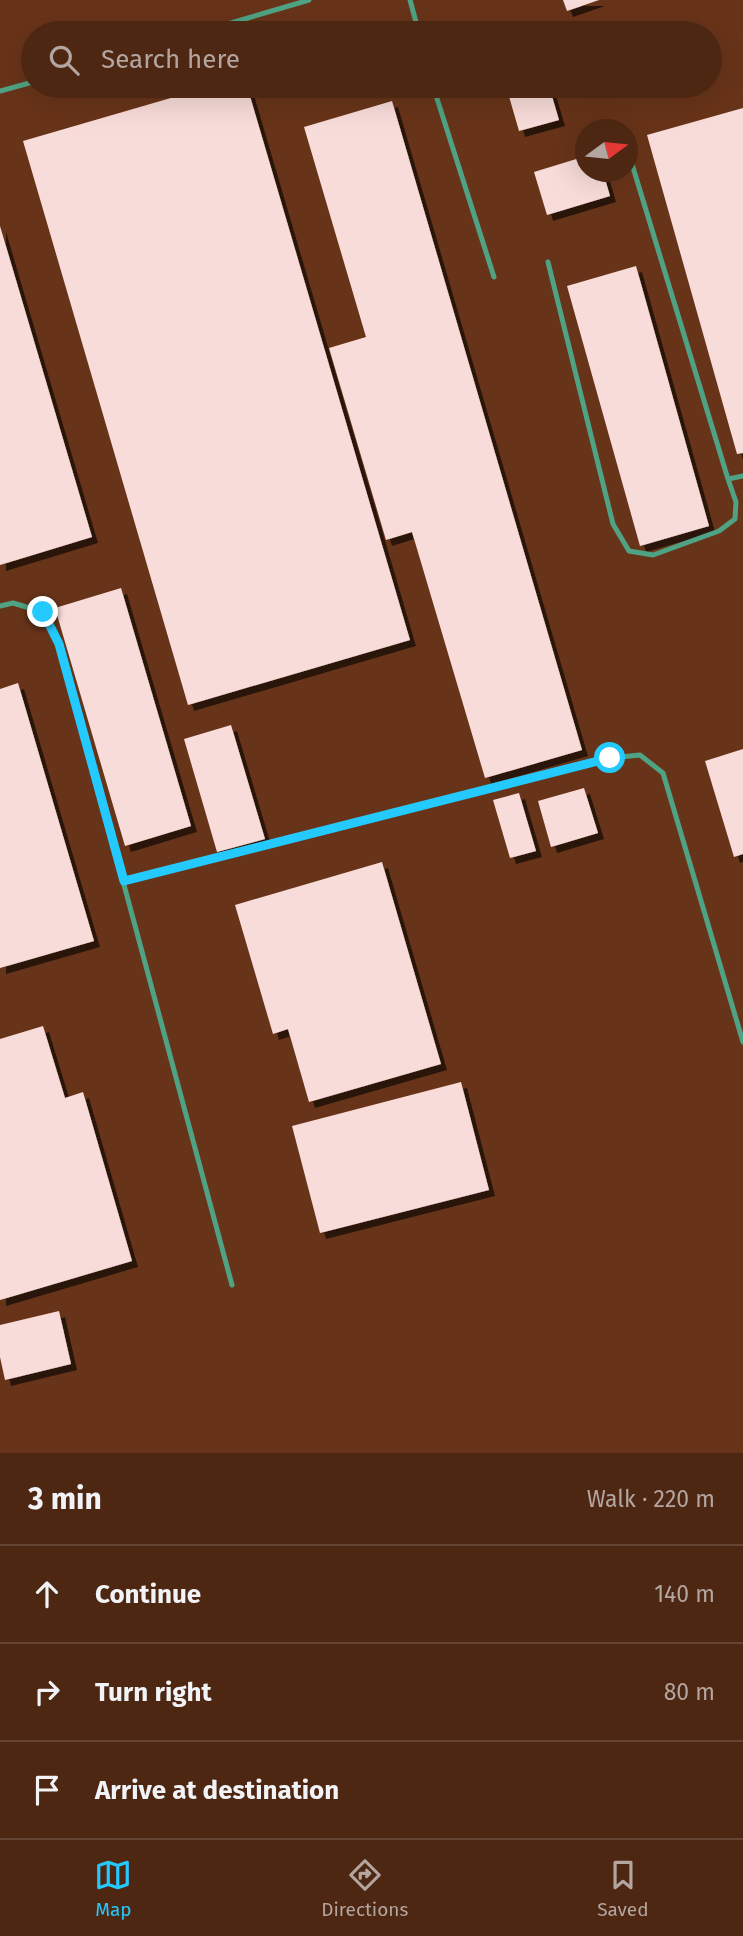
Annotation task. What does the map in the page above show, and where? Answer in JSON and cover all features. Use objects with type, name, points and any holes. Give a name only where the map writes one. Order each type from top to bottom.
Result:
[{"type":"lane","points":[[238,21],[309,0]]},
{"type":"lane","points":[[410,0],[416,21]]},
{"type":"lane","points":[[0,92],[21,86]]},
{"type":"lane","points":[[437,98],[494,277]]},
{"type":"lane","points":[[548,262],[613,524],[629,551],[653,555],[719,531],[735,519],[736,502],[637,182]]},
{"type":"lane","points":[[728,479],[743,476]]},
{"type":"lane","points":[[0,606],[13,603],[43,612],[59,644],[232,1285]]},
{"type":"lane","points":[[124,881],[610,758],[640,755],[663,773],[743,1042]]},
{"type":"building","points":[[563,0],[599,0],[567,11]]},
{"type":"building","points":[[171,98],[251,98],[410,640],[188,705],[23,141]]},
{"type":"building","points":[[509,98],[553,98],[559,120],[519,131]]},
{"type":"building","points":[[392,101],[582,750],[485,778],[412,532],[386,540],[329,348],[366,337],[304,127]]},
{"type":"building","points":[[743,108],[743,453],[737,454],[647,135]]},
{"type":"building","points":[[575,159],[575,182],[606,182],[610,196],[547,215],[534,172]]},
{"type":"building","points":[[0,226],[92,537],[0,565]]},
{"type":"building","points":[[636,266],[709,526],[640,546],[567,286]]},
{"type":"building","points":[[121,588],[191,826],[125,846],[55,608]]},
{"type":"building","points":[[18,683],[94,941],[0,968],[0,689]]},
{"type":"building","points":[[231,725],[265,839],[217,852],[184,739]]},
{"type":"building","points":[[743,749],[743,854],[734,857],[705,761]]},
{"type":"building","points":[[584,788],[598,833],[551,847],[538,801]]},
{"type":"building","points":[[519,793],[536,851],[510,858],[493,800]]},
{"type":"building","points":[[382,862],[441,1064],[309,1102],[288,1029],[273,1034],[235,905]]},
{"type":"building","points":[[43,1026],[65,1098],[83,1092],[132,1261],[0,1300],[0,1039]]},
{"type":"building","points":[[461,1082],[489,1190],[320,1233],[292,1126]]},
{"type":"building","points":[[59,1311],[71,1364],[5,1380],[0,1357],[0,1325]]},
{"type":"route","points":[[43,612],[59,644],[124,881],[610,758]]}]
